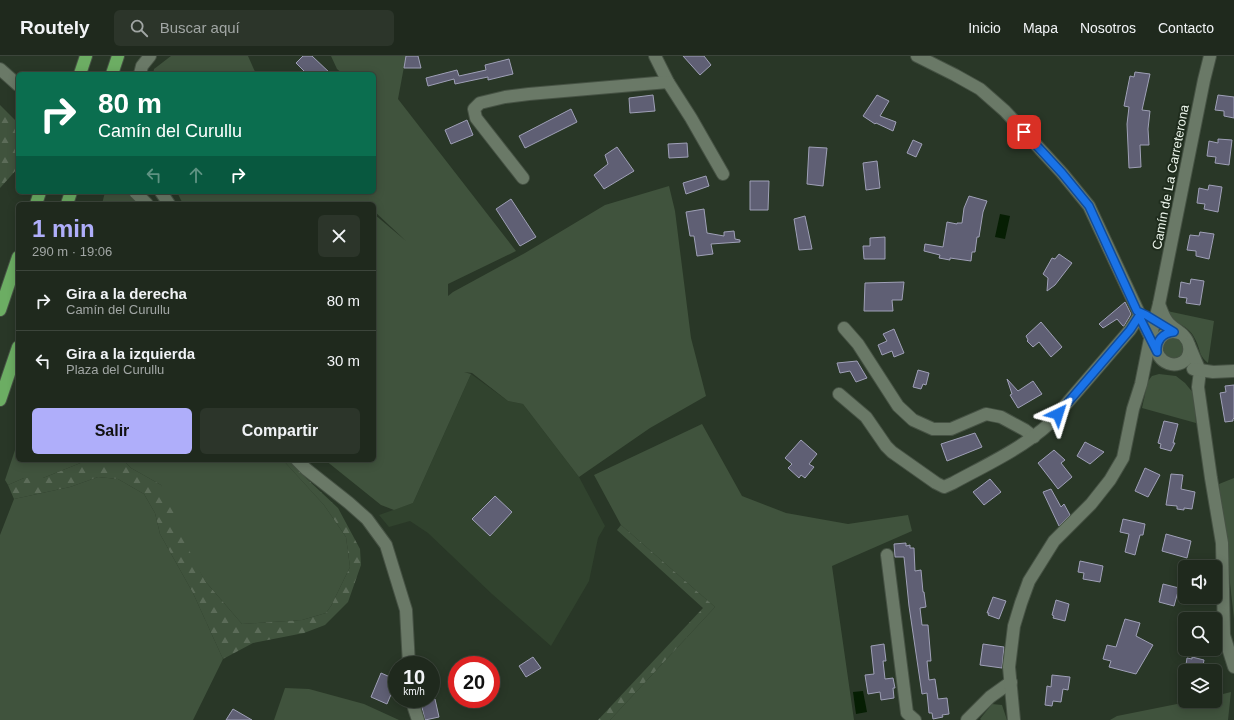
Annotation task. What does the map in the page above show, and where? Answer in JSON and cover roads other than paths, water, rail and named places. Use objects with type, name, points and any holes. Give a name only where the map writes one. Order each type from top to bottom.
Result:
[{"type":"highway","points":[[81,72],[86,56]]},
{"type":"highway","points":[[113,72],[118,56]]},
{"type":"highway","points":[[0,310],[16,263]]},
{"type":"highway","points":[[0,400],[16,353]]},
{"type":"street","points":[[140,72],[142,66],[150,56]]},
{"type":"street","points":[[655,56],[668,82],[691,118],[723,174]]},
{"type":"street","points":[[917,56],[980,89],[1005,111],[1062,173],[1089,206],[1144,316],[1150,338],[1161,360],[1172,365],[1200,371],[1234,371]]},
{"type":"street","name":"Camín de La Carreterona","points":[[839,394],[866,417],[886,446],[892,452],[944,487],[1009,453],[1034,437],[1050,424],[1130,330],[1159,304],[1210,56]]},
{"type":"street","points":[[0,69],[16,83]]},
{"type":"street","points":[[523,178],[476,118],[474,109],[480,103],[505,97],[529,94],[668,82]]},
{"type":"street","points":[[137,194],[146,202]]},
{"type":"street","points":[[1159,304],[1167,321],[1175,333]]},
{"type":"street","points":[[1144,316],[1188,341],[1200,371],[1198,387],[1222,543],[1224,635],[1234,667]]},
{"type":"street","points":[[844,328],[858,344],[898,406],[913,420],[933,430],[951,429],[986,414],[1001,417],[1025,430],[1034,437]]},
{"type":"street","points":[[1150,338],[1175,333]]},
{"type":"street","points":[[1157,352],[1158,342],[1165,334],[1175,333]]},
{"type":"street","points":[[1014,720],[1009,667],[1014,626],[1020,603],[1029,581],[1054,541],[1091,504],[1110,480],[1123,458],[1133,409],[1141,384],[1150,338]]},
{"type":"street","points":[[1177,365],[1182,363],[1188,355],[1189,345]]},
{"type":"street","points":[[1141,384],[1157,366],[1164,362]]},
{"type":"street","points":[[299,462],[367,519],[386,545],[406,610],[409,656]]},
{"type":"street","points":[[887,555],[907,713],[915,720]]},
{"type":"street","points":[[967,720],[990,697],[1011,682]]},
{"type":"street","points":[[414,708],[418,720]]}]
